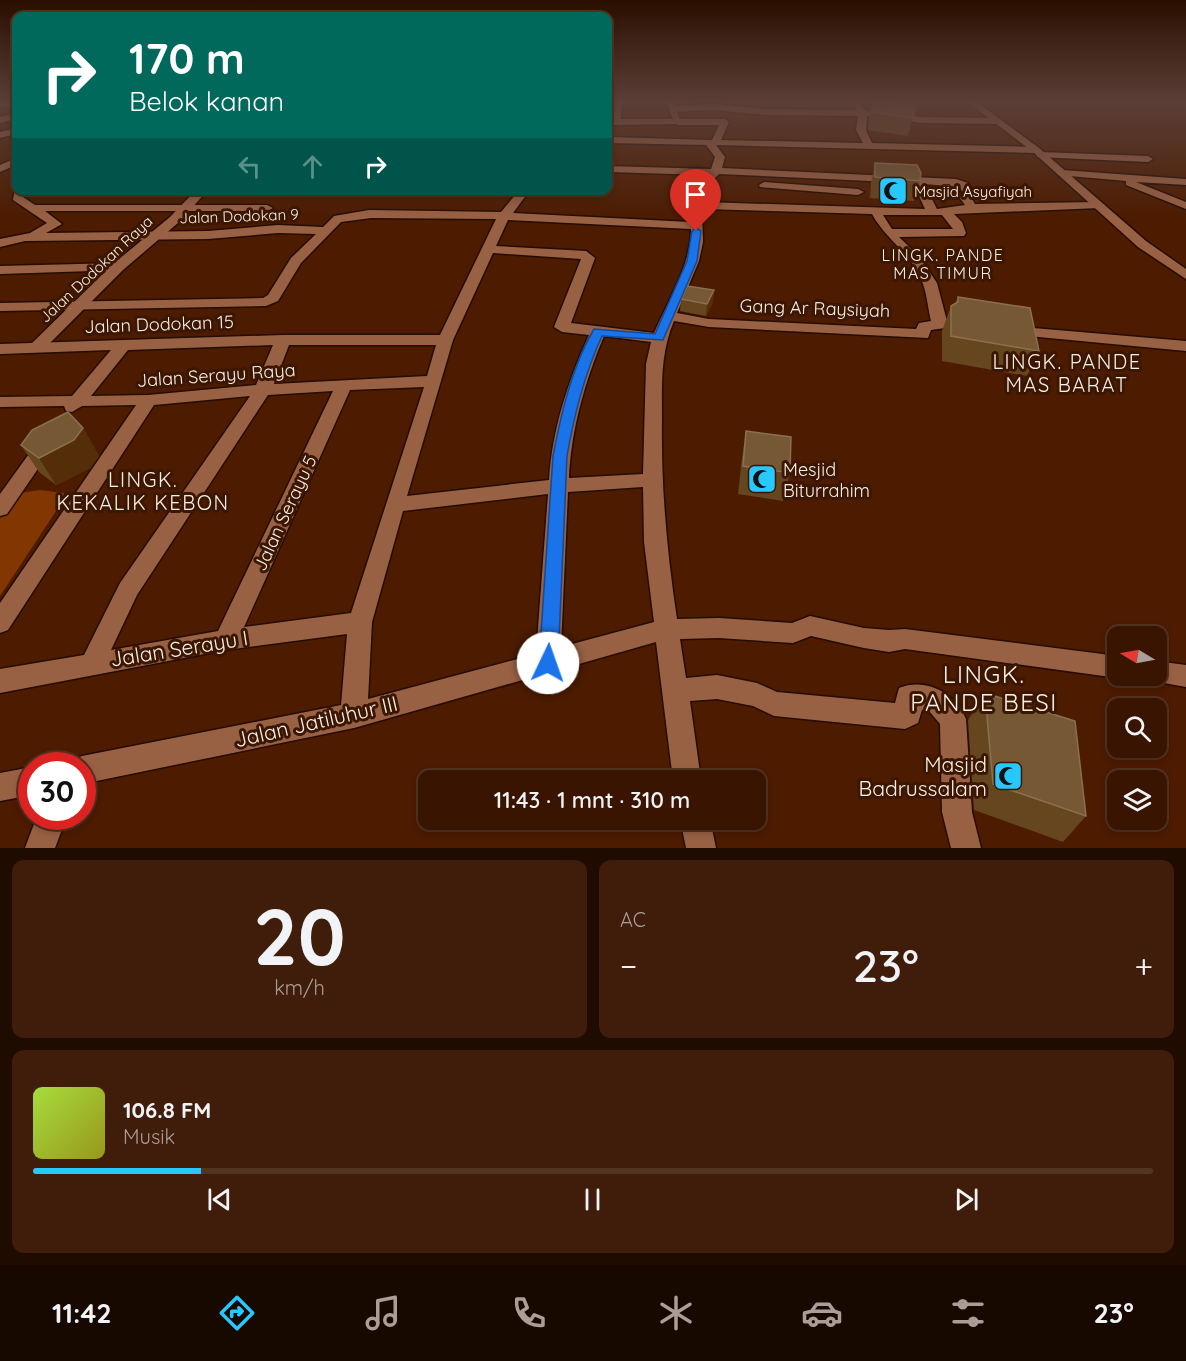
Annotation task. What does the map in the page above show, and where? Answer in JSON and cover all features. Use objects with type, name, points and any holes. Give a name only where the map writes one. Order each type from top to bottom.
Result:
[{"type":"street","points":[[686,770],[655,542],[654,364],[659,338],[692,261],[697,226],[697,205],[720,157],[712,142]]},
{"type":"street","points":[[730,142],[869,146],[906,142]]},
{"type":"street","points":[[867,142],[869,146]]},
{"type":"street","points":[[950,142],[1039,152],[1148,159]]},
{"type":"street","points":[[1025,142],[1142,244],[1186,275]]},
{"type":"street","points":[[612,169],[962,184],[970,196],[965,197],[972,208]]},
{"type":"street","points":[[1062,173],[1186,182]]},
{"type":"street","points":[[713,174],[807,190],[858,192]]},
{"type":"street","points":[[1112,176],[1186,206]]},
{"type":"street","points":[[855,211],[852,208],[878,206],[875,200],[859,198],[858,178]]},
{"type":"street","points":[[876,212],[889,233],[960,233],[956,222],[936,212],[917,181]]},
{"type":"street","points":[[0,243],[25,237],[56,224],[16,198],[17,195]]},
{"type":"street","name":"Jalan Dodokan Raya","points":[[36,348],[118,267],[199,195]]},
{"type":"street","points":[[354,715],[360,622],[445,340],[504,216],[522,195]]},
{"type":"street","points":[[697,205],[876,212],[936,212],[972,208],[1099,205]]},
{"type":"street","points":[[33,208],[267,208]]},
{"type":"street","points":[[0,307],[260,303],[272,300],[292,267],[339,219],[361,218],[369,214],[504,216],[697,226]]},
{"type":"street","name":"Jalan Dodokan 9","points":[[25,237],[152,236],[278,229],[327,231]]},
{"type":"street","name":"Gang Ar Raysiyah","points":[[670,316],[709,323],[907,331],[924,334],[924,326],[940,325],[932,300],[930,283],[914,259],[889,233]]},
{"type":"street","points":[[489,249],[586,255],[588,258],[582,279],[561,325],[566,328],[659,338]]},
{"type":"street","points":[[0,270],[118,267]]},
{"type":"street","points":[[548,663],[558,486],[566,426],[588,353],[598,332]]},
{"type":"street","points":[[1033,333],[1186,346]]},
{"type":"street","points":[[93,662],[128,590],[263,390],[283,340]]},
{"type":"street","name":"Jalan Dodokan 15","points":[[0,350],[283,340],[445,340]]},
{"type":"street","points":[[0,509],[77,401],[124,345]]},
{"type":"street","name":"Jalan Serayu Raya","points":[[0,402],[148,400],[263,390],[434,381]]},
{"type":"street","name":"Jalan Serayu 5","points":[[226,640],[344,386]]},
{"type":"street","points":[[0,623],[148,400]]},
{"type":"street","points":[[394,505],[558,486],[654,480]]},
{"type":"street","name":"Jalan Serayu I","points":[[0,681],[93,662],[226,640],[360,622]]},
{"type":"street","name":"Jalan Jatiluhur III","points":[[96,767],[354,715],[666,629],[719,628],[793,633],[810,626],[864,638],[896,641],[905,639],[1107,666]]},
{"type":"street","points":[[1167,673],[1186,676]]},
{"type":"street","points":[[675,691],[717,687],[757,695],[774,704],[905,716],[909,714],[908,696],[936,700],[953,719],[957,812],[966,848]]},
{"type":"street","points":[[0,787],[18,784]]},
{"type":"street","points":[[40,848],[47,830]]},
{"type":"street","points":[[697,830],[700,848]]},
{"type":"shaded area","points":[[40,490],[64,493],[64,499],[0,596],[0,496]]},
{"type":"building","points":[[875,163],[917,165],[921,173],[920,181],[875,177]]},
{"type":"building","points":[[687,286],[714,290],[707,304],[681,299]]},
{"type":"building","points":[[958,297],[1030,308],[1039,351],[951,336],[951,306],[958,302]]},
{"type":"building","points":[[68,412],[83,428],[74,440],[39,458],[21,445],[32,430]]},
{"type":"building","points":[[746,431],[791,437],[790,473],[743,466]]},
{"type":"building","points":[[985,693],[1075,721],[1086,816],[993,784]]},
{"type":"place","name":"Masjid Asyafiyah","points":[[893,191]]},
{"type":"place","name":"Mesjid Biturrahim","points":[[762,479]]},
{"type":"place","name":"Masjid Badrussalam","points":[[1008,776]]},
{"type":"district","name":"LINGK. PANDE MAS TIMUR","points":[[943,264]]},
{"type":"district","name":"LINGK. PANDE MAS BARAT","points":[[1067,372]]},
{"type":"district","name":"LINGK. KEKALIK KEBON","points":[[143,490]]},
{"type":"district","name":"LINGK. PANDE BESI","points":[[984,688]]},
{"type":"route","points":[[548,663],[560,456],[566,426],[588,353],[598,332],[659,338],[692,261],[697,242],[696,231]]}]
